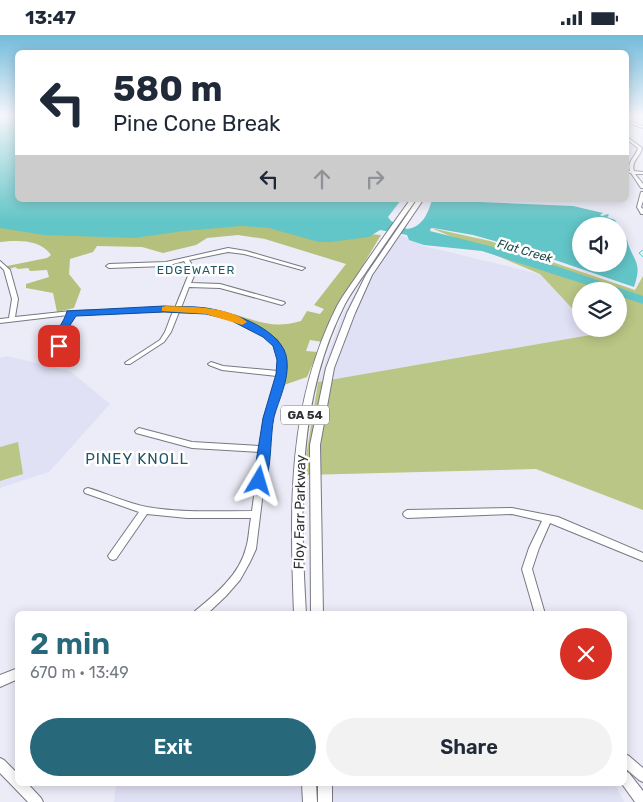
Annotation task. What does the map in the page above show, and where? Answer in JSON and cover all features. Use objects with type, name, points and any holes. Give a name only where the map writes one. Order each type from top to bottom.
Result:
[{"type":"main road","name":"Floy Farr Parkway","points":[[318,611],[315,445],[330,368],[351,313],[398,221],[412,202]]},
{"type":"main road","name":"Floy Farr Parkway","points":[[300,611],[297,548],[298,461],[308,396],[322,349],[341,306],[419,202]]},
{"type":"main road","points":[[309,786],[310,802]]},
{"type":"main road","points":[[324,786],[325,802]]},
{"type":"street","points":[[640,151],[631,165],[631,172],[643,187]]},
{"type":"street","points":[[629,157],[634,158]]},
{"type":"street","points":[[631,172],[643,173]]},
{"type":"street","points":[[643,193],[639,205],[643,213]]},
{"type":"street","points":[[109,266],[166,264],[220,251],[235,250],[302,268]]},
{"type":"street","points":[[128,363],[165,337],[193,271],[186,260]]},
{"type":"street","points":[[0,263],[7,270],[15,299],[12,320]]},
{"type":"street","points":[[188,285],[220,286],[282,303]]},
{"type":"street","points":[[0,321],[71,313],[178,309],[206,311],[222,314],[275,341],[281,351],[281,374],[268,418],[251,549],[244,567],[225,592],[203,611]]},
{"type":"street","points":[[59,346],[58,336],[71,317],[71,313]]},
{"type":"street","points":[[211,364],[222,368],[281,374]]},
{"type":"street","points":[[139,431],[192,445],[263,449]]},
{"type":"street","points":[[88,491],[145,510],[193,515],[255,514]]},
{"type":"street","points":[[113,556],[145,510]]},
{"type":"street","points":[[407,514],[512,511],[548,518],[643,557]]},
{"type":"street","points":[[539,611],[527,569],[534,548],[548,518]]},
{"type":"street","points":[[0,681],[15,674]]},
{"type":"street","points":[[627,762],[643,775]]},
{"type":"street","points":[[0,764],[15,780]]},
{"type":"street","points":[[627,780],[643,802]]},
{"type":"street","points":[[21,786],[37,802]]},
{"type":"shaded area","points":[[393,235],[401,235],[424,246],[540,274],[572,308],[572,337],[579,337],[318,382],[342,316],[371,265]]},
{"type":"shaded area","points":[[7,356],[70,371],[110,404],[49,472],[0,488],[0,358]]},
{"type":"shaded area","points":[[116,786],[616,786],[624,802],[114,802]]},
{"type":"green space","points":[[248,224],[381,235],[352,283],[322,342],[310,340],[306,351],[318,352],[307,377],[281,386],[284,358],[280,345],[231,316],[234,314],[252,320],[283,324],[301,321],[307,311],[320,314],[324,309],[314,305],[346,264],[265,239],[238,235],[207,238],[196,245],[163,253],[142,247],[97,246],[93,252],[70,259],[69,274],[81,289],[74,308],[57,312],[53,293],[26,288],[26,284],[49,277],[47,270],[30,271],[28,268],[18,269],[15,267],[7,270],[7,266],[47,258],[51,255],[47,250],[35,243],[21,241],[0,242],[0,227]]},
{"type":"green space","name":"Flat Creek","points":[[431,228],[490,241],[572,269],[572,272],[582,272],[611,282],[572,282],[572,308],[540,274]]},
{"type":"green space","name":"Flat Creek","points":[[643,276],[643,510],[536,469],[303,475],[318,382],[579,337],[627,337],[627,287],[635,290]]},
{"type":"green space","points":[[18,442],[23,474],[0,481],[0,447]]},
{"type":"water","points":[[0,151],[15,151],[15,202],[399,202],[388,217],[391,221],[407,229],[413,228],[424,219],[431,202],[573,206],[603,213],[600,215],[602,216],[609,215],[607,217],[572,217],[572,266],[520,248],[473,235],[433,228],[430,231],[521,254],[602,282],[578,282],[482,251],[424,245],[409,240],[407,235],[380,230],[369,237],[330,242],[319,242],[269,228],[241,226],[183,231],[135,238],[44,235],[0,228]]},
{"type":"water","points":[[627,240],[636,262],[637,278],[634,287],[627,285],[627,282],[619,282],[590,272],[627,272]]},
{"type":"water","points":[[627,290],[643,296],[643,304],[627,299]]},
{"type":"waterway","points":[[643,250],[639,253],[643,257]]},
{"type":"slow traffic","points":[[166,309],[206,311],[228,316],[242,322]]},
{"type":"district","name":"EDGEWATER","points":[[196,270]]},
{"type":"district","name":"PINEY KNOLL","points":[[137,459]]},
{"type":"route","points":[[59,346],[58,336],[71,317],[71,313],[164,309],[206,311],[222,314],[257,329],[275,341],[281,351],[281,374],[268,418],[259,481]]}]
